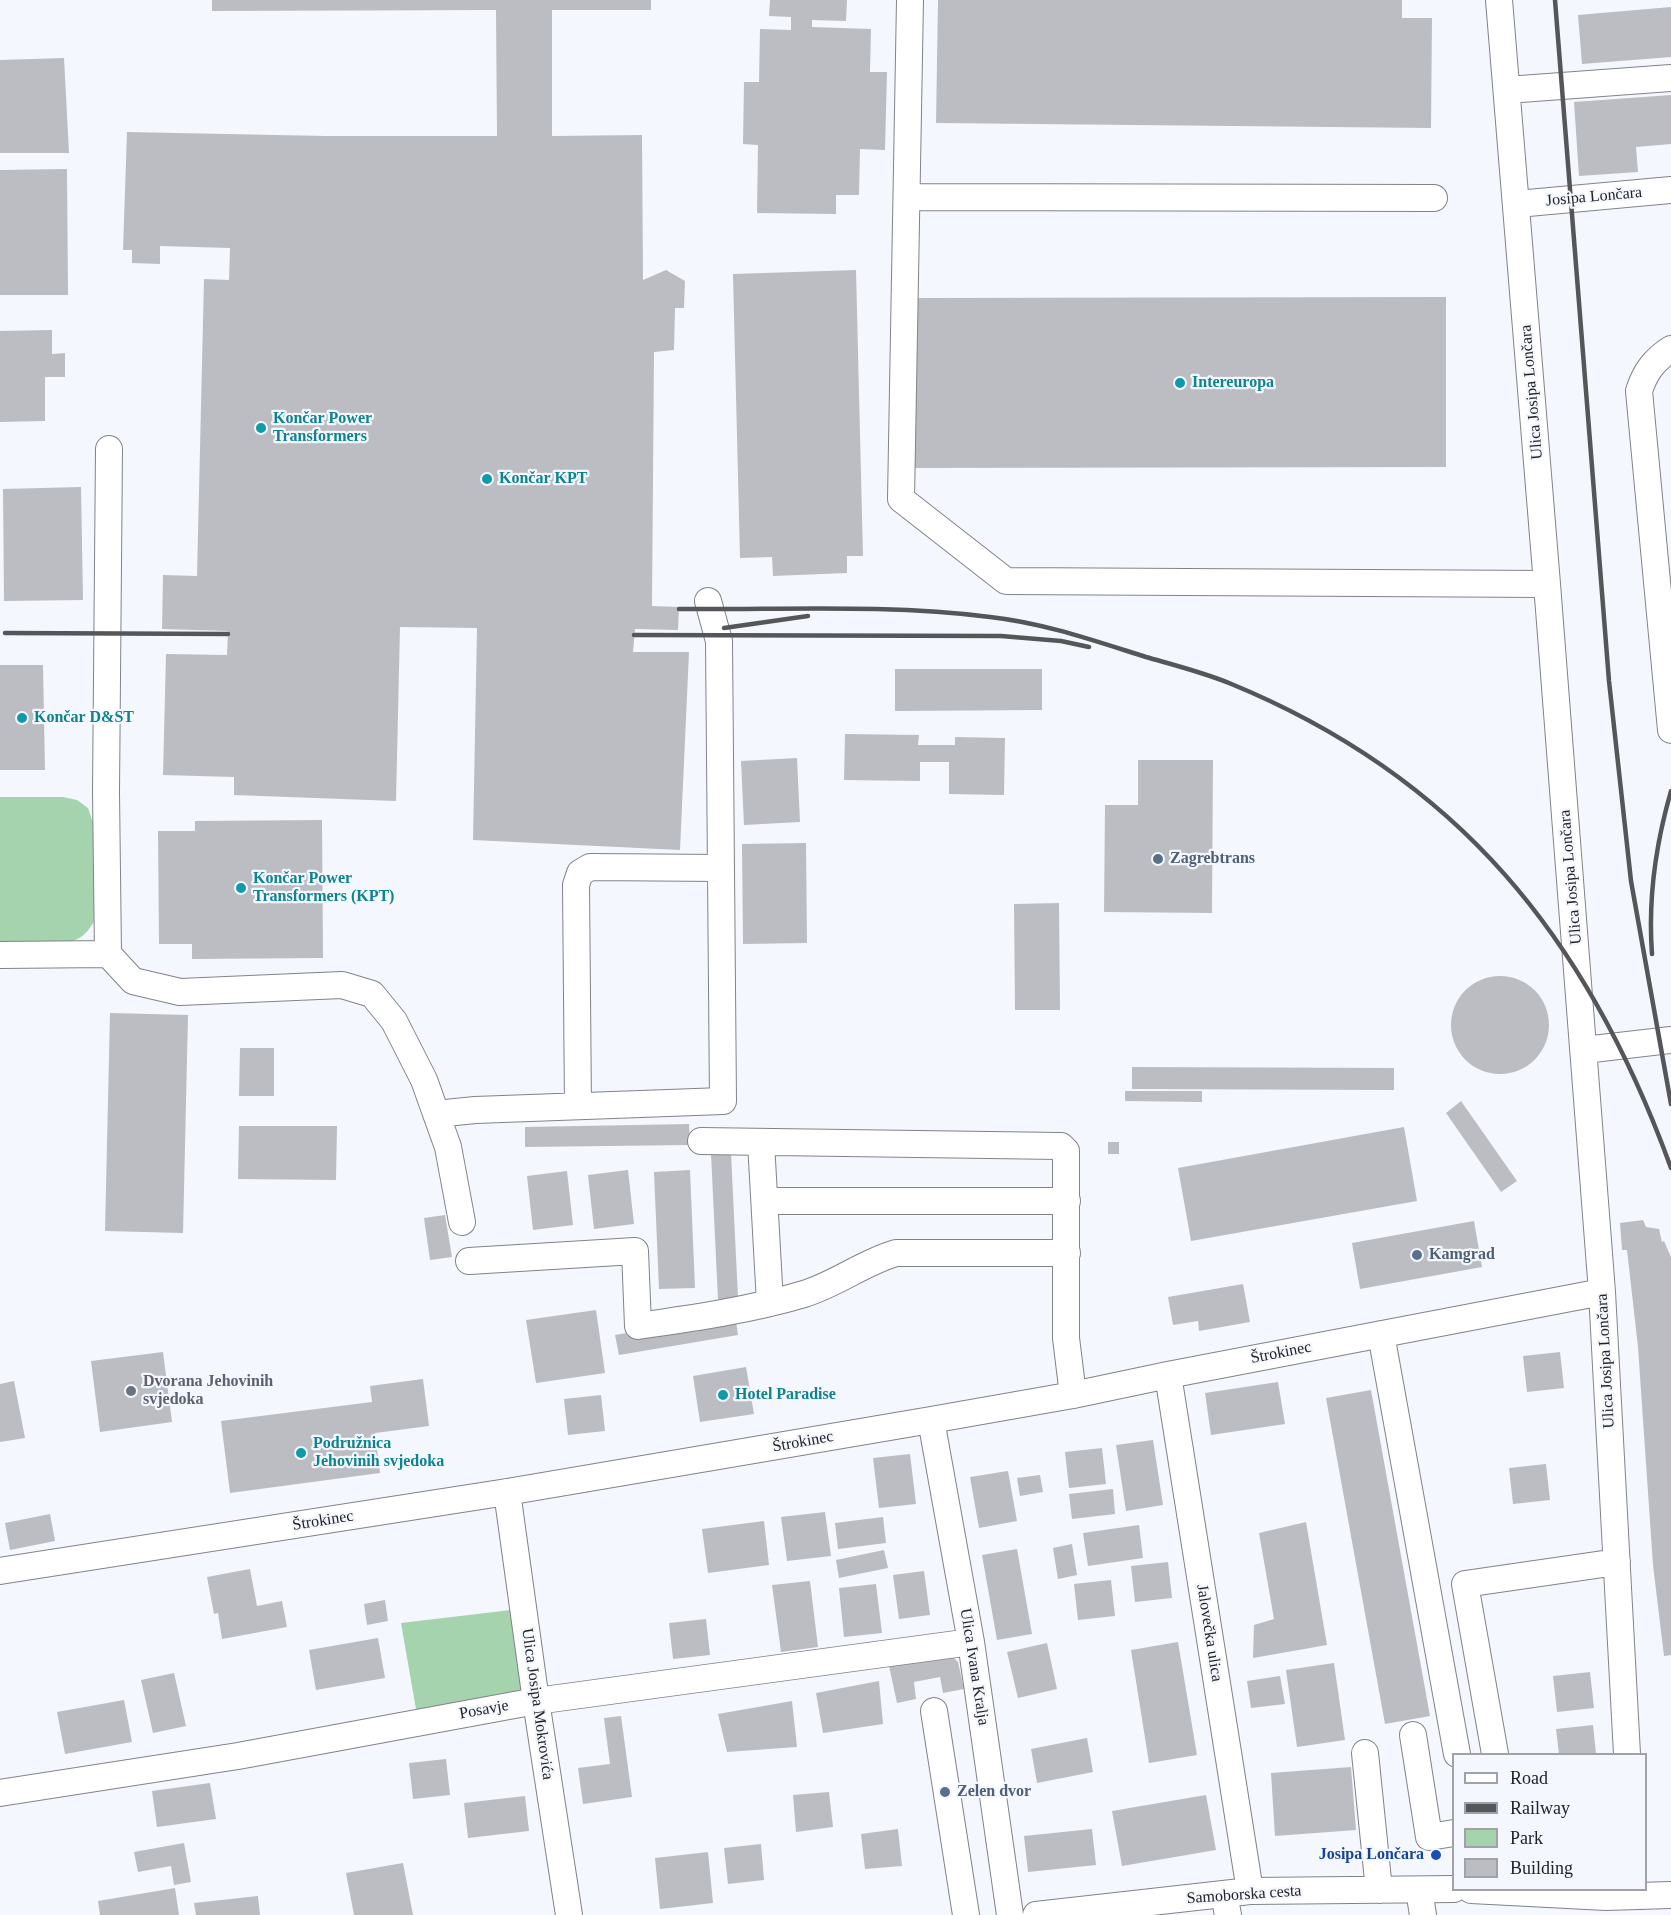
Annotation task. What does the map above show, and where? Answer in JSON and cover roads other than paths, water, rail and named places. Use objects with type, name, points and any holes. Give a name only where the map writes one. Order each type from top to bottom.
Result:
[{"type":"street","points":[[910,0],[901,499],[1006,581],[1547,584]]},
{"type":"street","name":"Ulica Josipa Lončara","points":[[1499,0],[1602,1292],[1627,1753]]},
{"type":"street","points":[[1507,90],[1671,78]]},
{"type":"street","name":"Josipa Lončara","points":[[1517,204],[1671,190]]},
{"type":"street","points":[[907,197],[1434,198]]},
{"type":"street","points":[[1671,349],[1658,357],[1644,375],[1639,391],[1671,730]]},
{"type":"street","points":[[109,449],[106,792],[108,954],[133,981],[180,992],[342,985],[372,994],[394,1021],[424,1080],[448,1147],[462,1222]]},
{"type":"street","points":[[436,1114],[475,1110],[723,1101],[719,641],[708,601]]},
{"type":"street","points":[[578,1106],[576,885],[580,873],[590,867],[721,868]]},
{"type":"street","points":[[0,955],[108,954]]},
{"type":"street","points":[[1584,1050],[1671,1040]]},
{"type":"street","points":[[701,1141],[1061,1146],[1066,1151],[1066,1338],[1073,1395]]},
{"type":"street","points":[[761,1142],[770,1303]]},
{"type":"street","points":[[765,1200],[1067,1201]]},
{"type":"street","points":[[469,1261],[635,1251],[638,1326],[720,1314],[770,1303],[841,1280],[876,1259],[896,1253],[1067,1253]]},
{"type":"street","name":"Štrokinec","points":[[0,1571],[507,1492],[931,1420],[1073,1395],[1602,1292]]},
{"type":"street","points":[[1381,1334],[1457,1753]]},
{"type":"street","name":"Jalovečka ulica","points":[[1168,1375],[1250,1891]]},
{"type":"street","name":"Ulica Ivana Kralja","points":[[931,1420],[971,1642],[1010,1915]]},
{"type":"street","name":"Ulica Josipa Mokrovića","points":[[507,1492],[569,1915]]},
{"type":"street","points":[[1495,1753],[1465,1584],[1617,1562]]},
{"type":"street","name":"Posavje","points":[[0,1793],[238,1756],[536,1701],[971,1642]]},
{"type":"street","points":[[934,1711],[966,1915]]},
{"type":"street","points":[[1413,1735],[1429,1837],[1452,1833]]},
{"type":"street","points":[[1365,1753],[1379,1890]]},
{"type":"street","points":[[1419,1890],[1423,1915]]},
{"type":"street","name":"Samoborska cesta","points":[[1049,1914],[1226,1905],[1250,1891],[1452,1890]]},
{"type":"street","points":[[1497,1891],[1642,1901],[1671,1895]]},
{"type":"railway","points":[[1555,0],[1609,681],[1631,881],[1671,1104]]},
{"type":"railway","points":[[679,609],[912,610],[1010,620],[1069,633],[1209,675],[1311,721],[1383,766],[1448,817],[1505,875],[1555,939],[1599,1009],[1638,1085],[1671,1168]]},
{"type":"railway","points":[[724,628],[808,616]]},
{"type":"railway","points":[[5,633],[228,634]]},
{"type":"railway","points":[[634,635],[1001,636],[1061,641],[1089,647]]},
{"type":"railway","points":[[1652,954],[1651,913],[1654,872],[1671,791]]},
{"type":"place","name":"Intereuropa","points":[[1180,383]]},
{"type":"place","name":"Končar Power Transformers","points":[[261,428]]},
{"type":"place","name":"Končar KPT","points":[[487,479]]},
{"type":"place","name":"Končar D&ST","points":[[22,718]]},
{"type":"place","name":"Zagrebtrans","points":[[1158,859]]},
{"type":"place","name":"Končar Power Transformers (KPT)","points":[[241,888]]},
{"type":"place","name":"Kamgrad","points":[[1417,1255]]},
{"type":"place","name":"Dvorana Jehovinih svjedoka","points":[[131,1391]]},
{"type":"place","name":"Hotel Paradise","points":[[723,1395]]},
{"type":"place","name":"Podružnica Jehovinih svjedoka","points":[[301,1453]]},
{"type":"place","name":"Zelen dvor","points":[[945,1792]]},
{"type":"place","name":"Josipa Lončara","points":[[1436,1855]]}]
